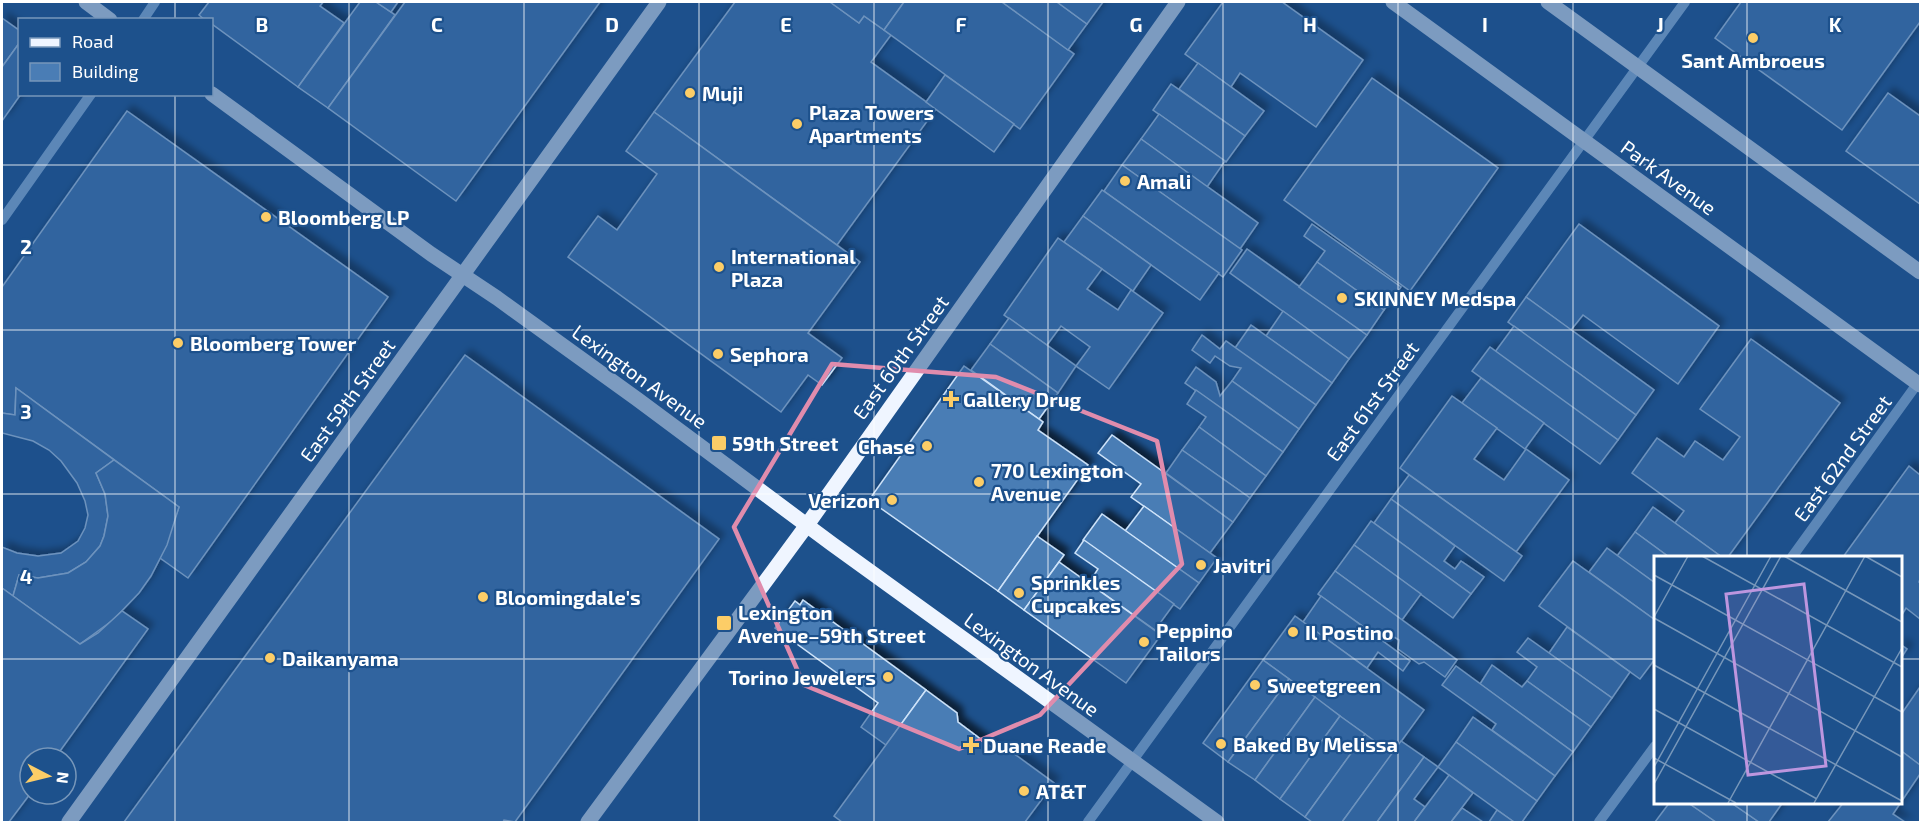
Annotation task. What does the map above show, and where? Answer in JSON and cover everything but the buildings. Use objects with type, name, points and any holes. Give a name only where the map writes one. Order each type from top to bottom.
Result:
[{"type":"main road","points":[[86,2],[107,18]]},
{"type":"main road","name":"East 59th Street","points":[[69,822],[659,2]]},
{"type":"main road","name":"East 60th Street","points":[[588,822],[807,525],[1178,2]]},
{"type":"main road","name":"Park Avenue","points":[[1393,2],[1920,383]]},
{"type":"main road","points":[[1548,2],[1920,272]]},
{"type":"main road","name":"Lexington Avenue","points":[[213,95],[431,254],[619,385],[807,525],[1217,822]]},
{"type":"street","points":[[144,18],[155,2]]},
{"type":"street","name":"East 61st Street","points":[[1088,822],[1685,2]]},
{"type":"street","points":[[2,218],[90,96]]},
{"type":"street","name":"East 62nd Street","points":[[1793,556],[1920,383]]},
{"type":"street","points":[[1599,822],[1654,747]]},
{"type":"highlighted area","points":[[832,364],[996,377],[1157,441],[1182,564],[1040,715],[959,749],[804,685],[734,527]]},
{"type":"place","name":"Sant Ambroeus","points":[[1753,38]]},
{"type":"place","name":"Muji","points":[[690,93]]},
{"type":"place","name":"Plaza Towers Apartments","points":[[797,124]]},
{"type":"place","name":"Amali","points":[[1125,181]]},
{"type":"place","name":"Bloomberg LP","points":[[266,217]]},
{"type":"place","name":"International Plaza","points":[[719,267]]},
{"type":"place","name":"SKINNEY Medspa","points":[[1342,298]]},
{"type":"place","name":"Bloomberg Tower","points":[[178,343]]},
{"type":"place","name":"Sephora","points":[[718,354]]},
{"type":"place","name":"Gallery Drug","points":[[951,399]]},
{"type":"place","name":"59th Street","points":[[719,443]]},
{"type":"place","name":"Chase","points":[[927,446]]},
{"type":"place","name":"770 Lexington Avenue","points":[[979,482]]},
{"type":"place","name":"Verizon","points":[[892,500]]},
{"type":"place","name":"Javitri","points":[[1201,565]]},
{"type":"place","name":"Sprinkles Cupcakes","points":[[1019,593]]},
{"type":"place","name":"Bloomingdale's","points":[[483,597]]},
{"type":"place","name":"Lexington Avenue–59th Street","points":[[724,623]]},
{"type":"place","name":"Il Postino","points":[[1293,632]]},
{"type":"place","name":"Peppino Tailors","points":[[1144,642]]},
{"type":"place","name":"Daikanyama","points":[[270,658]]},
{"type":"place","name":"Torino Jewelers","points":[[888,677]]},
{"type":"place","name":"Sweetgreen","points":[[1255,685]]},
{"type":"place","name":"Baked By Melissa","points":[[1221,744]]},
{"type":"place","name":"Duane Reade","points":[[971,745]]},
{"type":"place","name":"AT&T","points":[[1024,791]]}]
